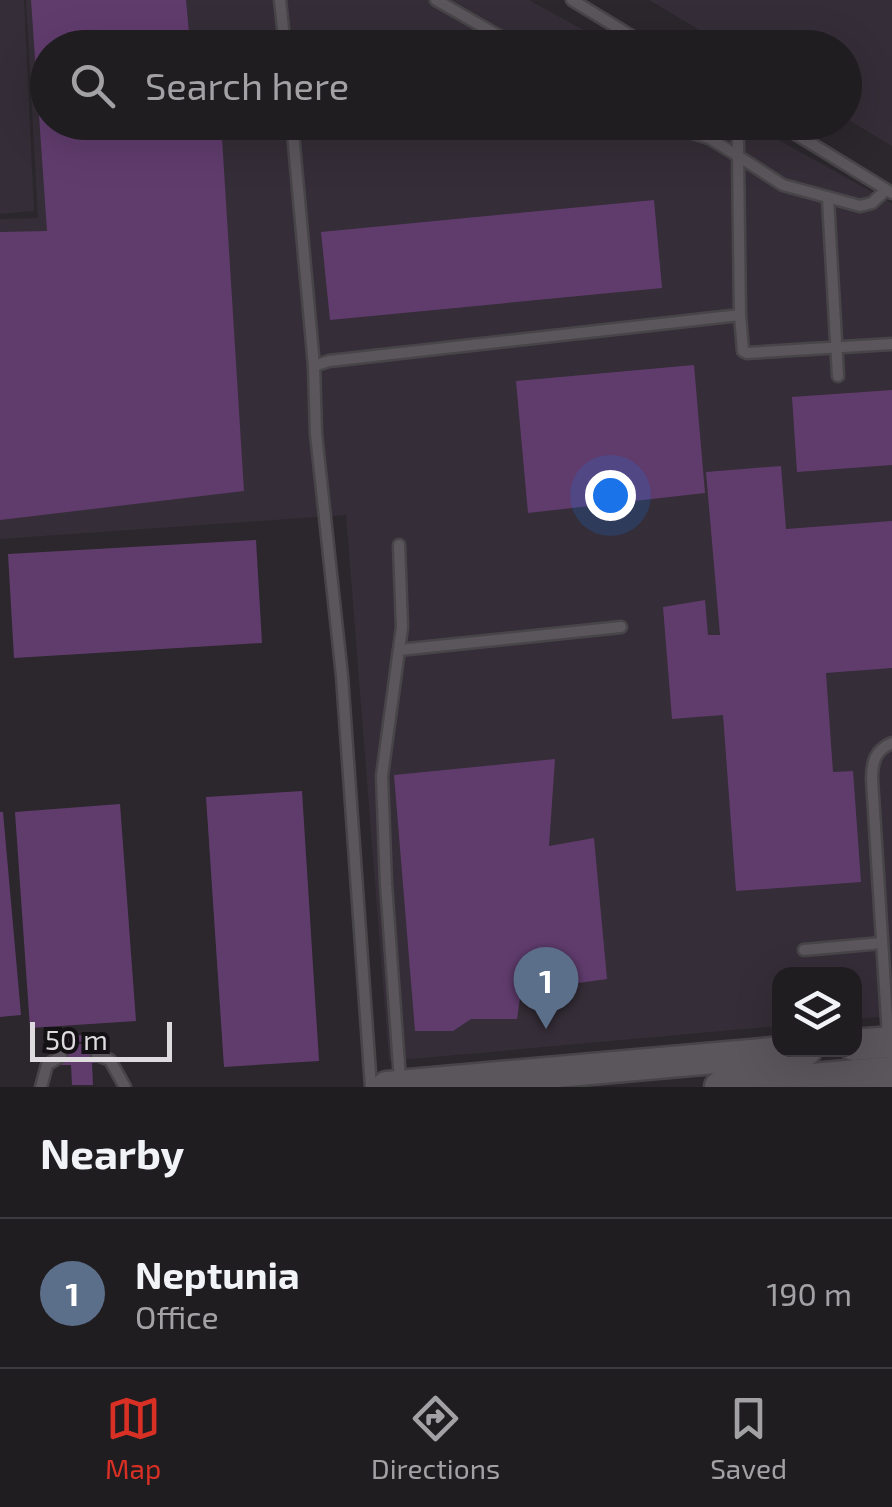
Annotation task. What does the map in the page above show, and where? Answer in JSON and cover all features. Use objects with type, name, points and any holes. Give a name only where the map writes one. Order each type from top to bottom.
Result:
[{"type":"main road","points":[[862,1047],[891,1052]]},
{"type":"main road","points":[[720,1087],[827,1082],[891,1052]]},
{"type":"main road","points":[[387,1087],[647,1076],[772,1056]]},
{"type":"lane","points":[[280,0],[283,30]]},
{"type":"lane","points":[[436,0],[488,30]]},
{"type":"lane","points":[[572,0],[621,30]]},
{"type":"lane","points":[[294,140],[314,366],[316,434],[342,676],[371,1087]]},
{"type":"lane","points":[[713,140],[782,184],[828,198],[866,206],[889,192],[805,140]]},
{"type":"lane","points":[[738,140],[740,315],[746,352],[892,344]]},
{"type":"lane","points":[[828,198],[838,376]]},
{"type":"lane","points":[[314,366],[328,361],[740,315]]},
{"type":"lane","points":[[400,545],[403,594],[399,650],[382,776],[401,1086]]},
{"type":"lane","points":[[399,650],[621,627]]},
{"type":"lane","points":[[891,1052],[872,763],[879,750],[892,743]]},
{"type":"lane","points":[[804,950],[882,943]]},
{"type":"lane","points":[[97,1055],[110,1060],[123,1087]]},
{"type":"lane","points":[[41,1087],[47,1065],[61,1056]]},
{"type":"shaded area","points":[[0,0],[24,0],[34,211],[0,214]]},
{"type":"shaded area","points":[[26,0],[529,0],[583,30],[30,30],[30,73]]},
{"type":"shaded area","points":[[649,0],[892,0],[892,146],[862,128],[862,30],[699,30]]},
{"type":"shaded area","points":[[34,140],[779,140],[892,203],[892,1016],[862,1018],[862,967],[772,967],[772,1027],[389,1061],[346,515],[0,539],[0,219],[38,218]]},
{"type":"building","points":[[31,0],[186,0],[189,30],[33,30]]},
{"type":"building","points":[[41,140],[222,140],[244,491],[0,520],[0,232],[47,231]]},
{"type":"building","points":[[654,200],[662,288],[330,320],[321,232]]},
{"type":"building","points":[[694,365],[705,493],[528,513],[516,381]]},
{"type":"building","points":[[892,390],[892,465],[797,472],[792,397]]},
{"type":"building","points":[[781,466],[786,529],[892,521],[892,668],[826,673],[833,772],[853,771],[861,882],[736,891],[723,715],[672,719],[663,607],[705,600],[708,635],[720,635],[706,472]]},
{"type":"building","points":[[256,540],[262,643],[14,658],[8,554]]},
{"type":"building","points":[[555,759],[549,846],[594,838],[607,979],[521,991],[517,1019],[471,1019],[453,1031],[415,1031],[394,775]]},
{"type":"building","points":[[302,791],[319,1061],[224,1067],[206,797]]},
{"type":"building","points":[[120,804],[136,1021],[30,1028],[15,812]]},
{"type":"building","points":[[0,812],[21,1015],[0,1017]]},
{"type":"building","points":[[94,1035],[94,1041],[56,1043],[56,1036]]},
{"type":"building","points":[[97,1043],[98,1063],[92,1063],[93,1085],[72,1085],[71,1065],[61,1065],[60,1045]]},
{"type":"place","name":"Neptunia","points":[[546,1029]]}]
